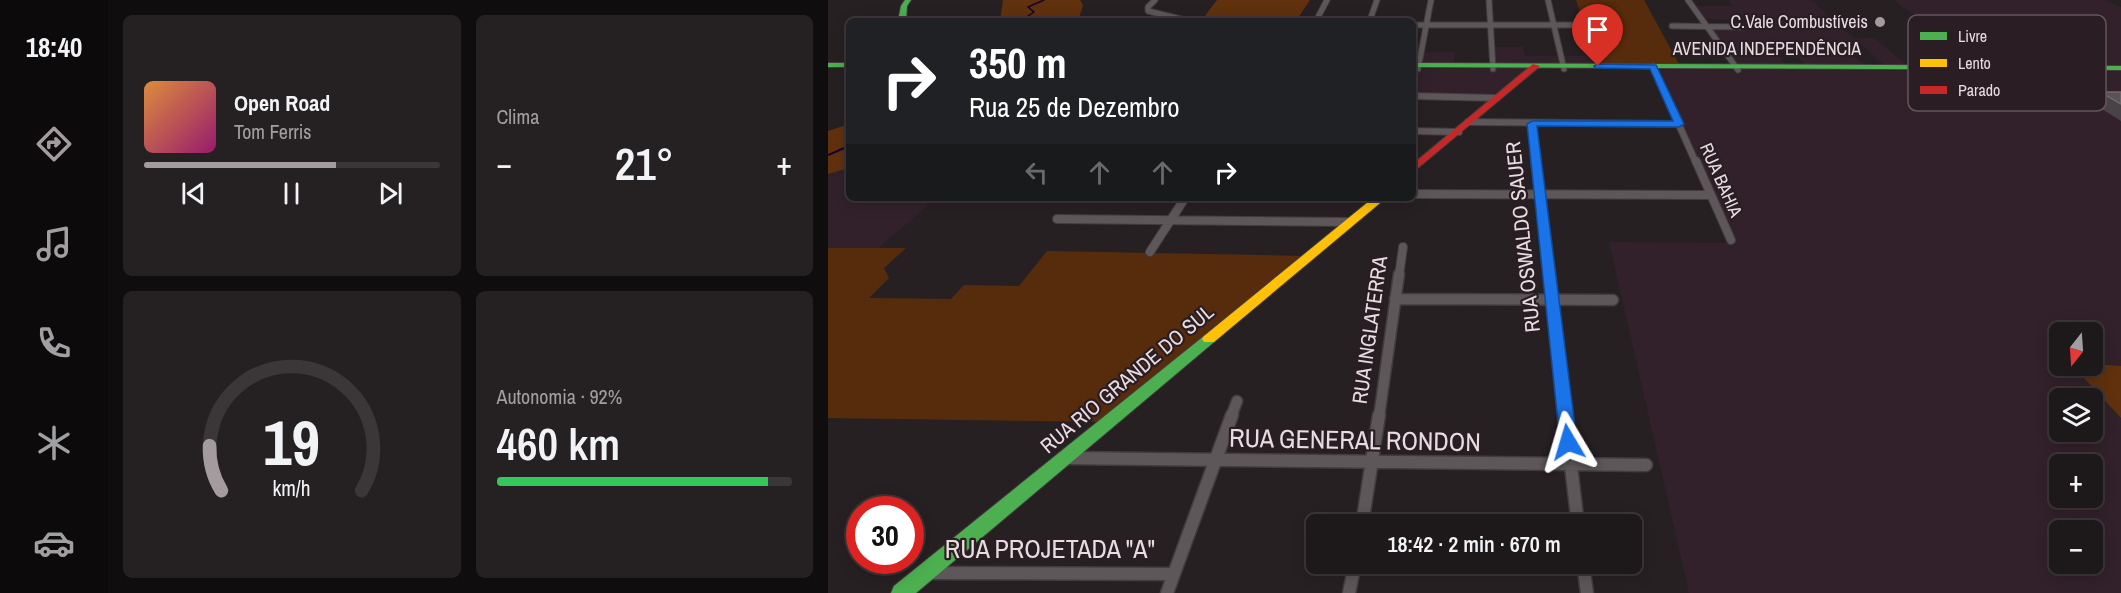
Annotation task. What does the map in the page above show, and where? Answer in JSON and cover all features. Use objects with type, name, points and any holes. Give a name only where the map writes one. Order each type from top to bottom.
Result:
[{"type":"main road","points":[[902,18],[904,6],[908,0]]},
{"type":"main road","points":[[828,65],[846,65]]},
{"type":"main road","name":"AVENIDA INDEPENDÊNCIA","points":[[1416,67],[1908,68]]},
{"type":"main road","points":[[1416,167],[1534,68]]},
{"type":"main road","name":"AVENIDA INDEPENDÊNCIA","points":[[2106,69],[2121,69]]},
{"type":"main road","name":"RUA RIO GRANDE DO SUL","points":[[901,593],[1376,201]]},
{"type":"street","points":[[1155,0],[1148,7],[1148,11],[1177,18]]},
{"type":"street","points":[[1318,18],[1327,0]]},
{"type":"street","points":[[1371,17],[1377,0]]},
{"type":"street","points":[[1416,67],[1428,25],[1431,0]]},
{"type":"street","points":[[1489,0],[1492,67]]},
{"type":"street","points":[[1548,0],[1564,68]]},
{"type":"street","points":[[1688,0],[1737,68]]},
{"type":"street","points":[[1416,25],[1578,25]]},
{"type":"street","points":[[1672,26],[1743,27]]},
{"type":"street","name":"RUA BAHIA","points":[[1654,68],[1731,240]]},
{"type":"street","points":[[1416,96],[1497,98]]},
{"type":"street","points":[[1416,131],[1532,124],[1679,124]]},
{"type":"street","name":"RUA OSWALDO SAUER","points":[[1532,124],[1577,514]]},
{"type":"street","points":[[1416,194],[1711,195]]},
{"type":"street","points":[[1150,252],[1183,201]]},
{"type":"street","points":[[1057,219],[1349,222]]},
{"type":"street","name":"RUA INGLATERRA","points":[[1364,514],[1403,247]]},
{"type":"street","points":[[1395,298],[1612,300]]},
{"type":"street","points":[[1167,593],[1237,401]]},
{"type":"street","name":"RUA GENERAL RONDON","points":[[1065,458],[1646,465]]},
{"type":"street","name":"RUA PROJETADA \"A\"","points":[[925,573],[1174,574]]},
{"type":"street","points":[[1349,593],[1352,574]]},
{"type":"street","points":[[1584,574],[1587,593]]},
{"type":"shaded area","points":[[1003,0],[1080,0],[1083,5],[1079,18],[1000,18]]},
{"type":"shaded area","points":[[1217,0],[1310,0],[1298,18],[1203,18]]},
{"type":"shaded area","points":[[1576,0],[1644,0],[1680,66],[1598,66]]},
{"type":"shaded area","points":[[1729,0],[1811,0],[1854,38],[1874,38],[1908,67],[1887,67],[1857,41],[1825,41],[1841,56],[1854,56],[1867,67],[1807,67],[1784,41],[1766,41],[1788,67],[1735,67],[1707,26],[1752,26],[1746,20],[1702,19],[1692,6],[1733,6]]},
{"type":"shaded area","points":[[1893,0],[2105,0],[2121,7],[2121,68],[2106,68],[2106,15],[1914,15]]},
{"type":"shaded area","points":[[1491,47],[1523,47],[1525,56],[1594,56],[1598,66],[1492,66]]},
{"type":"shaded area","points":[[1423,52],[1455,52],[1453,66],[1419,65]]},
{"type":"shaded area","points":[[1416,69],[1533,69],[1497,98],[1416,96]]},
{"type":"shaded area","points":[[1655,70],[1908,71],[1908,111],[2106,111],[2106,71],[2121,71],[2121,593],[1689,593],[1609,242],[1732,243]]},
{"type":"shaded area","points":[[846,125],[846,169],[828,174],[828,131]]},
{"type":"shaded area","points":[[846,169],[846,201],[933,201],[878,248],[828,248],[828,174]]},
{"type":"shaded area","points":[[1002,201],[1070,201],[1068,202]]},
{"type":"shaded area","points":[[828,248],[906,248],[884,268],[889,278],[869,298],[951,299],[964,285],[1019,286],[1047,251],[1307,256],[1108,422],[828,418]]},
{"type":"shaded area","points":[[2103,365],[2121,366],[2121,418],[2103,398],[2103,388],[2093,388],[2082,376],[2103,376]]},
{"type":"building","points":[[2106,92],[2121,92],[2121,104],[2106,95]]},
{"type":"waterway","points":[[1025,18],[1034,12],[1028,7],[1044,0]]},
{"type":"waterway","points":[[828,155],[846,147]]},
{"type":"traffic: fast","points":[[902,18],[904,6],[908,0]]},
{"type":"traffic: fast","points":[[828,65],[846,65]]},
{"type":"traffic: fast","points":[[1416,65],[1908,67]]},
{"type":"traffic: fast","points":[[2106,68],[2121,68]]},
{"type":"traffic: fast","points":[[901,593],[1209,339]]},
{"type":"traffic: slow","points":[[1209,339],[1376,201]]},
{"type":"traffic: jam","points":[[1416,166],[1536,66]]},
{"type":"place","name":"C.Vale Combustíveis","points":[[1880,22]]},
{"type":"route","points":[[1568,442],[1532,124],[1679,124],[1653,66],[1598,66]]}]
